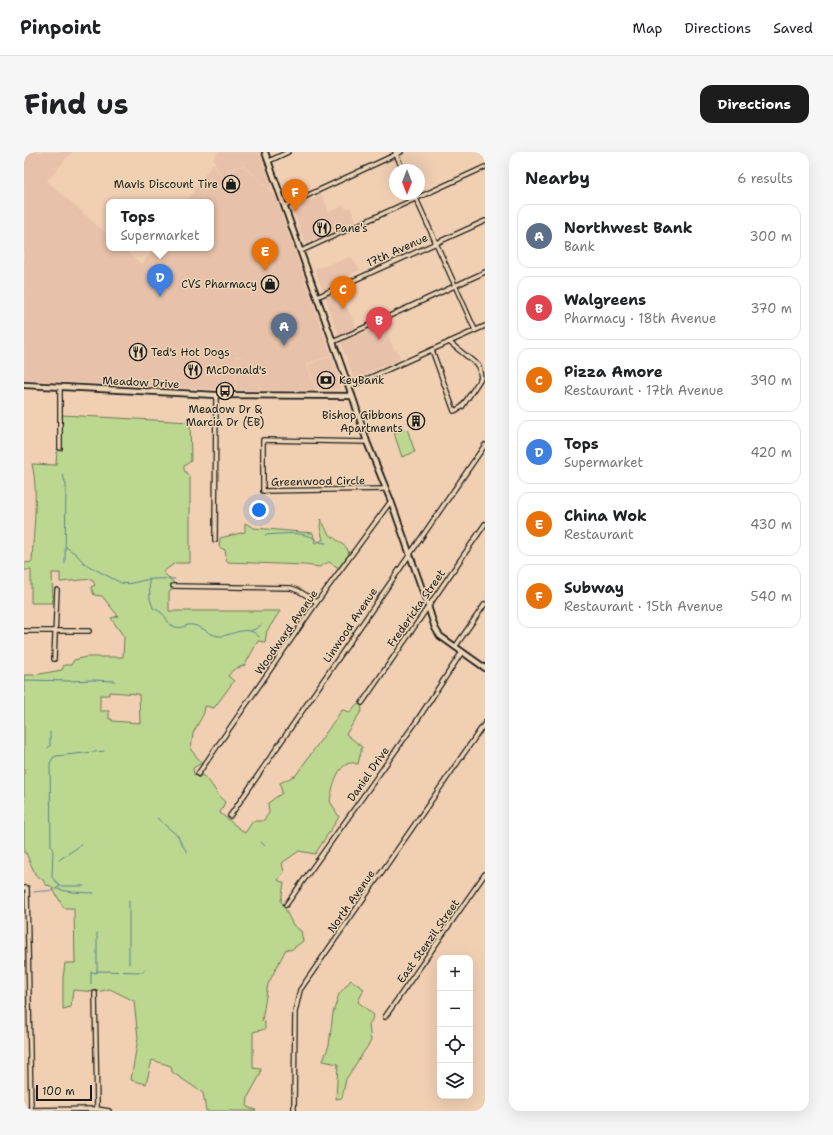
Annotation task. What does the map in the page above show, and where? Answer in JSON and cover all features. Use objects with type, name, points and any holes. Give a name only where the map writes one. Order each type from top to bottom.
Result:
[{"type":"street","points":[[266,152],[367,442],[391,501],[435,628],[440,636],[485,668]]},
{"type":"street","points":[[269,161],[288,152]]},
{"type":"street","points":[[285,206],[395,153],[401,152]]},
{"type":"street","points":[[395,153],[400,164]]},
{"type":"street","points":[[425,195],[485,168]]},
{"type":"street","points":[[301,251],[414,200]]},
{"type":"street","points":[[416,200],[475,330]]},
{"type":"street","name":"17th Avenue","points":[[317,296],[485,221]]},
{"type":"street","points":[[333,342],[485,272]]},
{"type":"street","points":[[349,387],[485,326]]},
{"type":"street","points":[[432,350],[454,411],[462,408],[481,378],[479,366],[449,342]]},
{"type":"street","name":"Meadow Drive","points":[[24,385],[216,395],[352,396]]},
{"type":"street","points":[[60,387],[60,448]]},
{"type":"street","points":[[215,540],[216,395]]},
{"type":"street","name":"Greenwood Circle","points":[[367,442],[263,440],[263,491],[386,489]]},
{"type":"street","name":"Linwood Avenue","points":[[230,816],[485,445]]},
{"type":"street","name":"Woodward Avenue","points":[[198,774],[317,602],[391,501]]},
{"type":"street","name":"Fredericka Street","points":[[362,703],[485,524]]},
{"type":"street","points":[[173,586],[291,588],[317,602]]},
{"type":"street","points":[[54,659],[56,590]]},
{"type":"street","points":[[455,647],[485,604]]},
{"type":"street","points":[[24,631],[89,631]]},
{"type":"street","name":"Daniel Drive","points":[[286,905],[416,722],[462,652]]},
{"type":"street","name":"North Avenue","points":[[294,1111],[295,1012],[300,990],[485,722]]},
{"type":"street","name":"East Stenzil Street","points":[[385,1017],[485,874]]},
{"type":"street","points":[[25,888],[31,1110]]},
{"type":"street","points":[[96,993],[97,1109]]},
{"type":"street","points":[[24,1110],[97,1109],[109,1111]]},
{"type":"shaded area","points":[[24,152],[72,152],[47,181],[106,233],[106,251],[126,251],[142,265],[152,251],[214,251],[214,199],[188,199],[213,163],[219,174],[243,166],[275,195],[331,355],[306,364],[316,390],[261,390],[249,356],[235,356],[235,390],[24,380]]},
{"type":"shaded area","points":[[218,152],[260,152],[272,187],[268,188],[243,165],[219,173],[213,159]]},
{"type":"shaded area","points":[[322,195],[329,212],[344,205],[346,209],[350,207],[355,221],[305,243],[293,209]]},
{"type":"shaded area","points":[[351,257],[360,270],[335,282],[360,335],[384,324],[393,348],[397,351],[401,359],[354,379],[315,269]]},
{"type":"shaded area","points":[[249,356],[260,390],[236,390],[235,357]]},
{"type":"shaded area","points":[[331,356],[341,384],[339,389],[317,389],[307,365]]},
{"type":"green space","points":[[62,415],[190,422],[191,461],[184,466],[184,470],[190,477],[190,563],[175,563],[163,572],[174,583],[172,584],[172,590],[169,592],[169,611],[280,611],[267,631],[265,642],[258,641],[245,665],[233,670],[228,676],[234,681],[214,708],[205,706],[204,713],[193,733],[191,750],[202,763],[193,768],[194,775],[199,778],[202,775],[206,778],[225,802],[220,813],[245,833],[253,821],[263,821],[269,813],[268,803],[282,793],[280,783],[296,775],[342,710],[350,712],[356,705],[361,704],[362,710],[346,734],[362,747],[358,764],[352,763],[346,765],[338,773],[330,801],[339,817],[315,854],[299,851],[282,863],[284,872],[278,880],[284,883],[281,901],[293,925],[301,931],[303,941],[291,950],[286,949],[268,984],[262,1021],[265,1022],[265,1029],[253,1032],[253,1068],[261,1069],[260,1075],[248,1097],[247,1107],[256,1110],[255,1111],[206,1111],[203,1093],[172,1072],[171,1066],[152,1060],[146,1084],[131,1080],[138,1038],[134,1001],[110,989],[97,992],[73,990],[71,1007],[63,1009],[63,978],[65,963],[75,963],[74,908],[64,908],[51,886],[46,885],[43,880],[35,874],[26,853],[24,853],[24,675],[34,675],[62,670],[64,665],[71,665],[74,660],[86,657],[123,657],[124,637],[111,618],[118,616],[102,596],[94,595],[91,587],[95,585],[92,579],[60,582],[60,573],[52,573],[53,603],[31,603],[31,570],[24,570],[24,563],[32,562],[35,487],[32,464],[56,465],[57,449],[62,449]],"holes":[[[109,692],[139,694],[140,723],[112,721],[112,719],[109,719],[109,711],[100,711],[100,695],[109,695]]]},
{"type":"green space","points":[[407,429],[415,452],[402,457],[394,433]]},
{"type":"green space","points":[[321,519],[328,533],[347,548],[349,554],[339,568],[329,562],[319,567],[305,565],[227,562],[225,550],[219,547],[220,538],[245,532],[245,523],[254,528],[313,533],[315,543],[323,540],[320,527]]},
{"type":"green space","points":[[351,980],[364,989],[358,1002],[374,1015],[369,1025],[371,1041],[346,1079],[342,1098],[336,1099],[338,1064],[323,1061],[329,1045],[333,1013],[339,994]]},
{"type":"waterway","points":[[63,475],[66,485],[65,564]]},
{"type":"waterway","points":[[265,535],[299,534],[309,536],[320,542],[326,543]]},
{"type":"waterway","points":[[66,547],[76,554],[85,564],[121,583],[131,583],[153,579],[175,579]]},
{"type":"waterway","points":[[149,579],[150,599],[153,608],[160,611],[173,626],[179,628],[193,625],[218,636],[246,630],[255,633],[259,637]]},
{"type":"waterway","points":[[251,631],[261,625]]},
{"type":"waterway","points":[[24,680],[115,681]]},
{"type":"waterway","points":[[48,748],[50,745],[50,732]]},
{"type":"waterway","points":[[60,886],[52,877],[53,848],[51,846],[50,763],[56,756],[104,751]]},
{"type":"waterway","points":[[157,818],[178,836],[187,852]]},
{"type":"waterway","points":[[261,842],[265,846]]},
{"type":"waterway","points":[[59,860],[81,845]]},
{"type":"waterway","points":[[34,892],[51,890],[60,886],[84,886]]},
{"type":"waterway","points":[[57,889],[72,892],[94,893]]},
{"type":"waterway","points":[[129,900],[129,964]]},
{"type":"waterway","points":[[91,984],[91,972],[97,973],[97,933]]},
{"type":"waterway","points":[[97,971],[143,972],[145,969]]},
{"type":"place","name":"Mavis Discount Tire","points":[[231,184]]},
{"type":"place","name":"Subway","points":[[295,212]]},
{"type":"place","name":"Pane's","points":[[322,228]]},
{"type":"place","name":"China Wok","points":[[265,271]]},
{"type":"place","name":"CVS Pharmacy","points":[[270,284]]},
{"type":"place","name":"Tops","points":[[160,297]]},
{"type":"place","name":"Pizza Amore","points":[[343,309]]},
{"type":"place","name":"Walgreens","points":[[379,340]]},
{"type":"place","name":"Northwest Bank","points":[[284,346]]},
{"type":"place","name":"Ted's Hot Dogs","points":[[138,352]]},
{"type":"place","name":"McDonald's","points":[[193,370]]},
{"type":"place","name":"KeyBank","points":[[326,380]]},
{"type":"place","name":"Meadow Dr & Marcia Dr (EB)","points":[[225,391]]},
{"type":"place","name":"Bishop Gibbons Apartments","points":[[416,421]]}]
